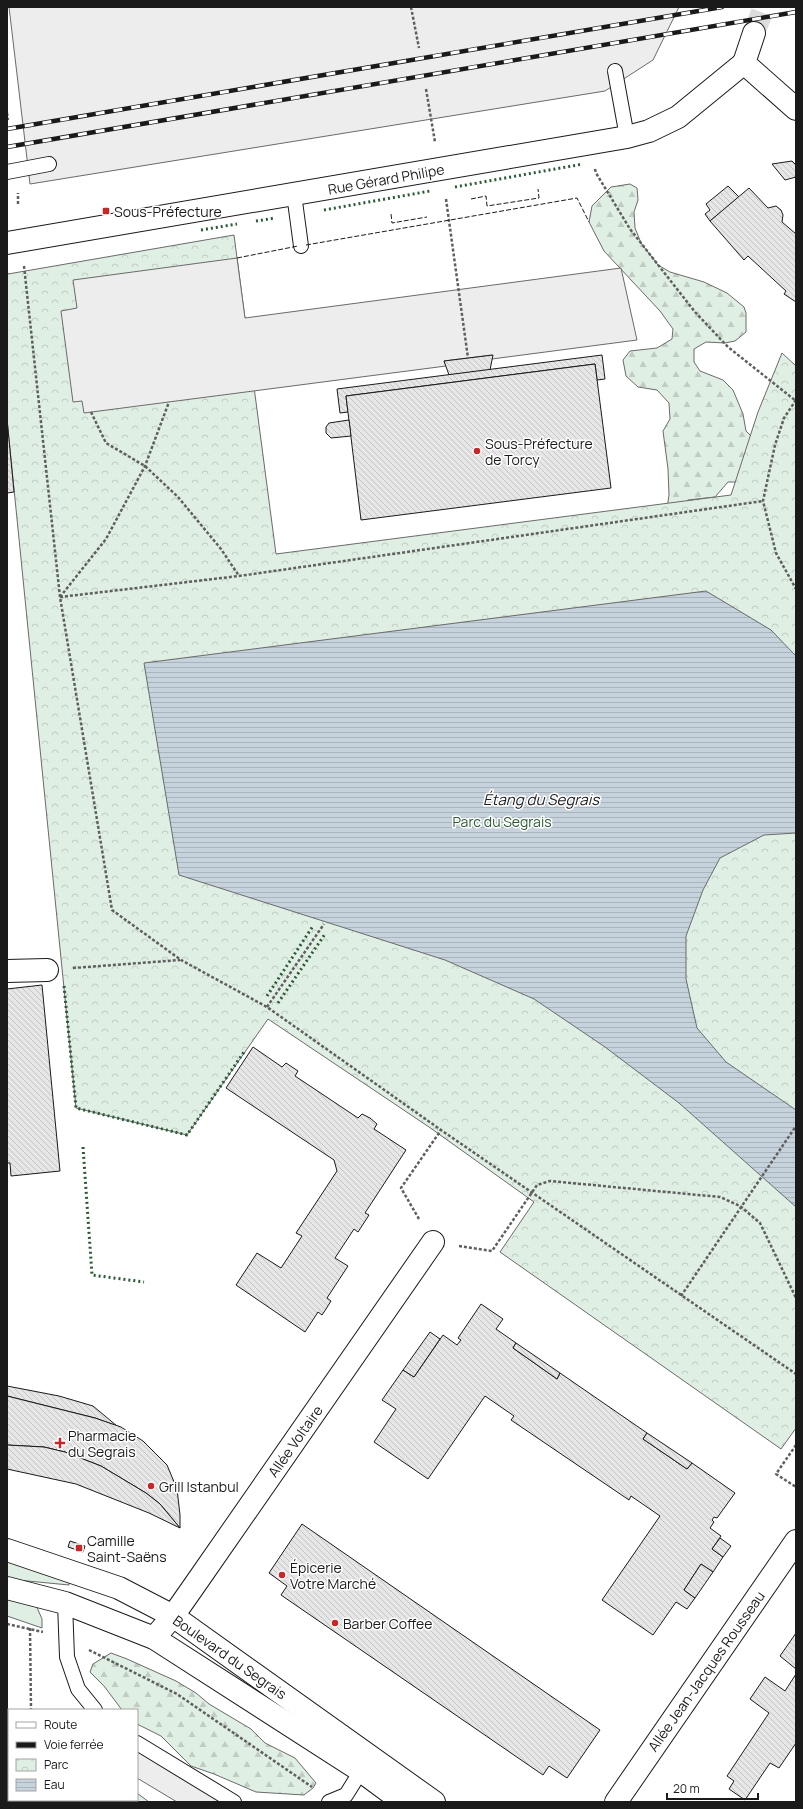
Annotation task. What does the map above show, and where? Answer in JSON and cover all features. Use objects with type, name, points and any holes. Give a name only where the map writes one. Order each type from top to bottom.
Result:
[{"type":"street","points":[[754,33],[744,63],[796,109]]},
{"type":"street","name":"Rue Gérard Philipe","points":[[7,243],[627,137],[649,131],[678,117],[744,63]]},
{"type":"street","points":[[7,971],[47,970]]},
{"type":"street","name":"Allée Voltaire","points":[[154,1638],[173,1616],[433,1242]]},
{"type":"street","name":"Allée Jean-Jacques Rousseau","points":[[616,1802],[796,1541]]},
{"type":"street","name":"Boulevard du Segrais","points":[[7,1550],[119,1588],[173,1616],[434,1802]]},
{"type":"street","name":"Boulevard du Segrais","points":[[7,1588],[65,1603],[154,1638],[361,1771],[403,1802]]},
{"type":"lane","points":[[616,71],[627,137]]},
{"type":"lane","points":[[7,172],[49,164]]},
{"type":"lane","points":[[294,194],[301,246]]},
{"type":"lane","points":[[65,1603],[67,1657],[78,1689],[94,1709]]},
{"type":"lane","points":[[138,1744],[234,1802]]},
{"type":"lane","points":[[329,1802],[346,1795],[361,1771]]},
{"type":"path","points":[[411,7],[418,48]]},
{"type":"path","points":[[426,89],[436,147]]},
{"type":"path","points":[[7,112],[8,120]]},
{"type":"path","points":[[594,166],[596,173],[630,229],[695,312],[728,347],[796,401],[784,418],[763,501],[776,553],[796,589]]},
{"type":"path","points":[[446,199],[468,358]]},
{"type":"path","points":[[24,264],[60,597],[112,910],[181,960],[266,1007],[531,1193],[796,1374]]},
{"type":"path","points":[[60,597],[106,539],[145,466],[169,402]]},
{"type":"path","points":[[91,412],[106,443],[145,466],[178,497],[221,548],[239,576]]},
{"type":"path","points":[[60,597],[239,576],[763,501]]},
{"type":"path","points":[[266,1007],[324,924]]},
{"type":"path","points":[[47,970],[181,960]]},
{"type":"path","points":[[680,1296],[796,1126]]},
{"type":"path","points":[[441,1130],[401,1188],[433,1242],[492,1251],[537,1185],[550,1181],[720,1196],[740,1206],[760,1223],[796,1298]]},
{"type":"path","points":[[796,1445],[776,1474],[796,1488]]},
{"type":"path","points":[[7,1624],[45,1632]]},
{"type":"path","points":[[30,1628],[32,1709]]},
{"type":"path","points":[[84,1648],[177,1694],[314,1788]]},
{"type":"green space","points":[[630,184],[637,188],[638,200],[634,212],[635,228],[641,243],[658,265],[670,272],[704,282],[727,293],[744,307],[746,313],[746,332],[735,341],[725,343],[706,342],[694,349],[694,362],[700,371],[723,380],[733,390],[743,414],[746,431],[758,443],[740,482],[728,482],[715,497],[688,500],[666,515],[669,495],[668,469],[663,431],[670,419],[669,403],[657,390],[638,387],[626,376],[623,360],[630,351],[657,348],[672,339],[673,329],[660,311],[604,251],[589,222],[592,206],[611,187]]},
{"type":"green space","name":"Parc du Segrais","points":[[234,235],[276,554],[731,495],[758,412],[782,353],[796,366],[796,1428],[781,1449],[500,1252],[534,1202],[429,1127],[268,1019],[187,1135],[76,1108],[7,419],[7,270],[8,274]]},
{"type":"green space","points":[[7,1560],[69,1580],[69,1585],[7,1579]]},
{"type":"green space","points":[[7,1596],[35,1603],[42,1619],[42,1628],[7,1616]]},
{"type":"green space","points":[[111,1653],[176,1681],[196,1693],[209,1704],[251,1729],[265,1743],[295,1758],[316,1783],[313,1788],[304,1795],[256,1792],[191,1766],[161,1736],[138,1724],[138,1709],[121,1709],[104,1686],[90,1672],[93,1664]]},
{"type":"green space","points":[[138,1794],[149,1802],[45,1802],[138,1801]]},
{"type":"shaded area","points":[[9,7],[679,7],[653,60],[605,91],[30,184]]},
{"type":"shaded area","points":[[237,258],[245,318],[621,268],[637,340],[492,359],[492,355],[444,361],[446,366],[84,413],[82,401],[73,402],[61,311],[77,308],[73,280]]},
{"type":"shaded area","points":[[138,1744],[234,1802],[177,1802],[138,1779]]},
{"type":"water","name":"Étang du Segrais","points":[[706,591],[771,630],[796,656],[796,833],[764,835],[720,858],[703,890],[686,936],[686,979],[697,1028],[726,1062],[796,1110],[796,1207],[679,1103],[605,1047],[534,999],[445,960],[179,875],[144,663]]},
{"type":"building","points":[[792,161],[796,165],[796,177],[785,180],[772,164]]},
{"type":"building","points":[[728,186],[739,197],[710,221],[705,214],[710,210],[706,204]]},
{"type":"building","points":[[749,188],[768,208],[776,206],[781,210],[783,215],[782,222],[796,234],[796,302],[784,294],[786,291],[748,256],[744,260],[710,221]]},
{"type":"building","points":[[493,355],[490,370],[449,375],[444,361]]},
{"type":"building","points":[[602,355],[605,379],[597,380],[595,364],[346,396],[348,412],[340,413],[337,389]]},
{"type":"building","points":[[595,364],[611,488],[361,520],[346,396]]},
{"type":"building","points":[[7,419],[14,492],[7,493]]},
{"type":"building","points":[[349,420],[351,436],[331,438],[326,433],[326,427],[329,423]]},
{"type":"building","points":[[42,985],[60,1171],[11,1176],[10,1163],[7,1163],[7,989]]},
{"type":"building","points":[[253,1047],[282,1067],[286,1063],[298,1071],[295,1076],[358,1118],[362,1114],[370,1118],[377,1124],[374,1129],[406,1150],[365,1213],[369,1215],[358,1232],[354,1229],[335,1258],[348,1266],[327,1298],[331,1301],[326,1309],[322,1315],[318,1312],[305,1332],[236,1285],[257,1253],[281,1268],[302,1236],[296,1233],[337,1171],[334,1160],[226,1088]]},
{"type":"building","points":[[481,1304],[503,1319],[496,1329],[516,1343],[513,1348],[557,1379],[560,1373],[647,1433],[643,1439],[687,1469],[692,1463],[735,1493],[717,1518],[714,1517],[712,1520],[714,1522],[710,1528],[721,1536],[712,1549],[723,1557],[713,1572],[701,1564],[684,1590],[695,1598],[687,1609],[676,1602],[653,1635],[602,1600],[660,1516],[631,1496],[629,1500],[511,1420],[514,1416],[485,1396],[428,1479],[374,1442],[396,1409],[382,1400],[403,1370],[414,1377],[443,1335],[457,1345],[461,1340],[458,1338]]},
{"type":"building","points":[[430,1332],[440,1339],[414,1377],[403,1370]]},
{"type":"building","points":[[516,1343],[560,1373],[557,1379],[513,1348]]},
{"type":"building","points":[[7,1386],[59,1396],[93,1406],[117,1426],[95,1418],[7,1396]]},
{"type":"building","points":[[7,1396],[95,1418],[121,1427],[143,1441],[167,1465],[177,1489],[180,1528],[160,1504],[146,1493],[101,1466],[65,1452],[44,1447],[7,1445]]},
{"type":"building","points":[[647,1433],[692,1463],[687,1469],[643,1439]]},
{"type":"building","points":[[7,1445],[44,1447],[65,1452],[101,1466],[146,1493],[160,1504],[180,1528],[149,1513],[76,1484],[7,1469]]},
{"type":"building","points":[[302,1524],[600,1730],[567,1778],[549,1766],[543,1775],[281,1595],[287,1586],[269,1573]]},
{"type":"building","points":[[720,1538],[731,1546],[723,1557],[712,1549]]},
{"type":"building","points":[[70,1541],[85,1546],[83,1552],[68,1547]]},
{"type":"building","points":[[701,1564],[713,1572],[695,1598],[684,1590]]},
{"type":"building","points":[[796,1633],[796,1669],[780,1656]]},
{"type":"building","points":[[796,1674],[796,1743],[779,1768],[770,1763],[745,1800],[729,1789],[734,1781],[727,1776],[769,1713],[750,1699],[765,1677],[785,1691]]},
{"type":"tunnel","points":[[754,33],[764,7]]},
{"type":"railway","points":[[7,129],[722,7]]},
{"type":"railway","points":[[7,147],[796,12]]},
{"type":"hedge","points":[[455,187],[583,164]]},
{"type":"hedge","points":[[324,210],[430,191]]},
{"type":"hedge","points":[[256,221],[275,218]]},
{"type":"hedge","points":[[201,230],[237,224]]},
{"type":"hedge","points":[[267,996],[313,926]]},
{"type":"hedge","points":[[278,1003],[325,934]]},
{"type":"hedge","points":[[64,986],[76,1108],[187,1135],[244,1052]]},
{"type":"hedge","points":[[83,1147],[92,1275],[144,1282]]},
{"type":"fence","points":[[471,199],[486,196],[487,206],[539,198],[538,189]]},
{"type":"fence","points":[[306,245],[577,198],[589,222]]},
{"type":"fence","points":[[391,214],[392,223],[427,217]]},
{"type":"fence","points":[[237,258],[298,246]]},
{"type":"place","name":"Sous-Préfecture","points":[[106,211]]},
{"type":"place","name":"Sous-Préfecture de Torcy","points":[[477,451]]},
{"type":"place","name":"Pharmacie du Segrais","points":[[60,1443]]},
{"type":"place","name":"Grill Istanbul","points":[[151,1486]]},
{"type":"place","name":"Camille Saint-Saëns","points":[[79,1548]]},
{"type":"place","name":"Épicerie Votre Marché","points":[[282,1575]]},
{"type":"place","name":"Barber Coffee","points":[[335,1623]]}]
